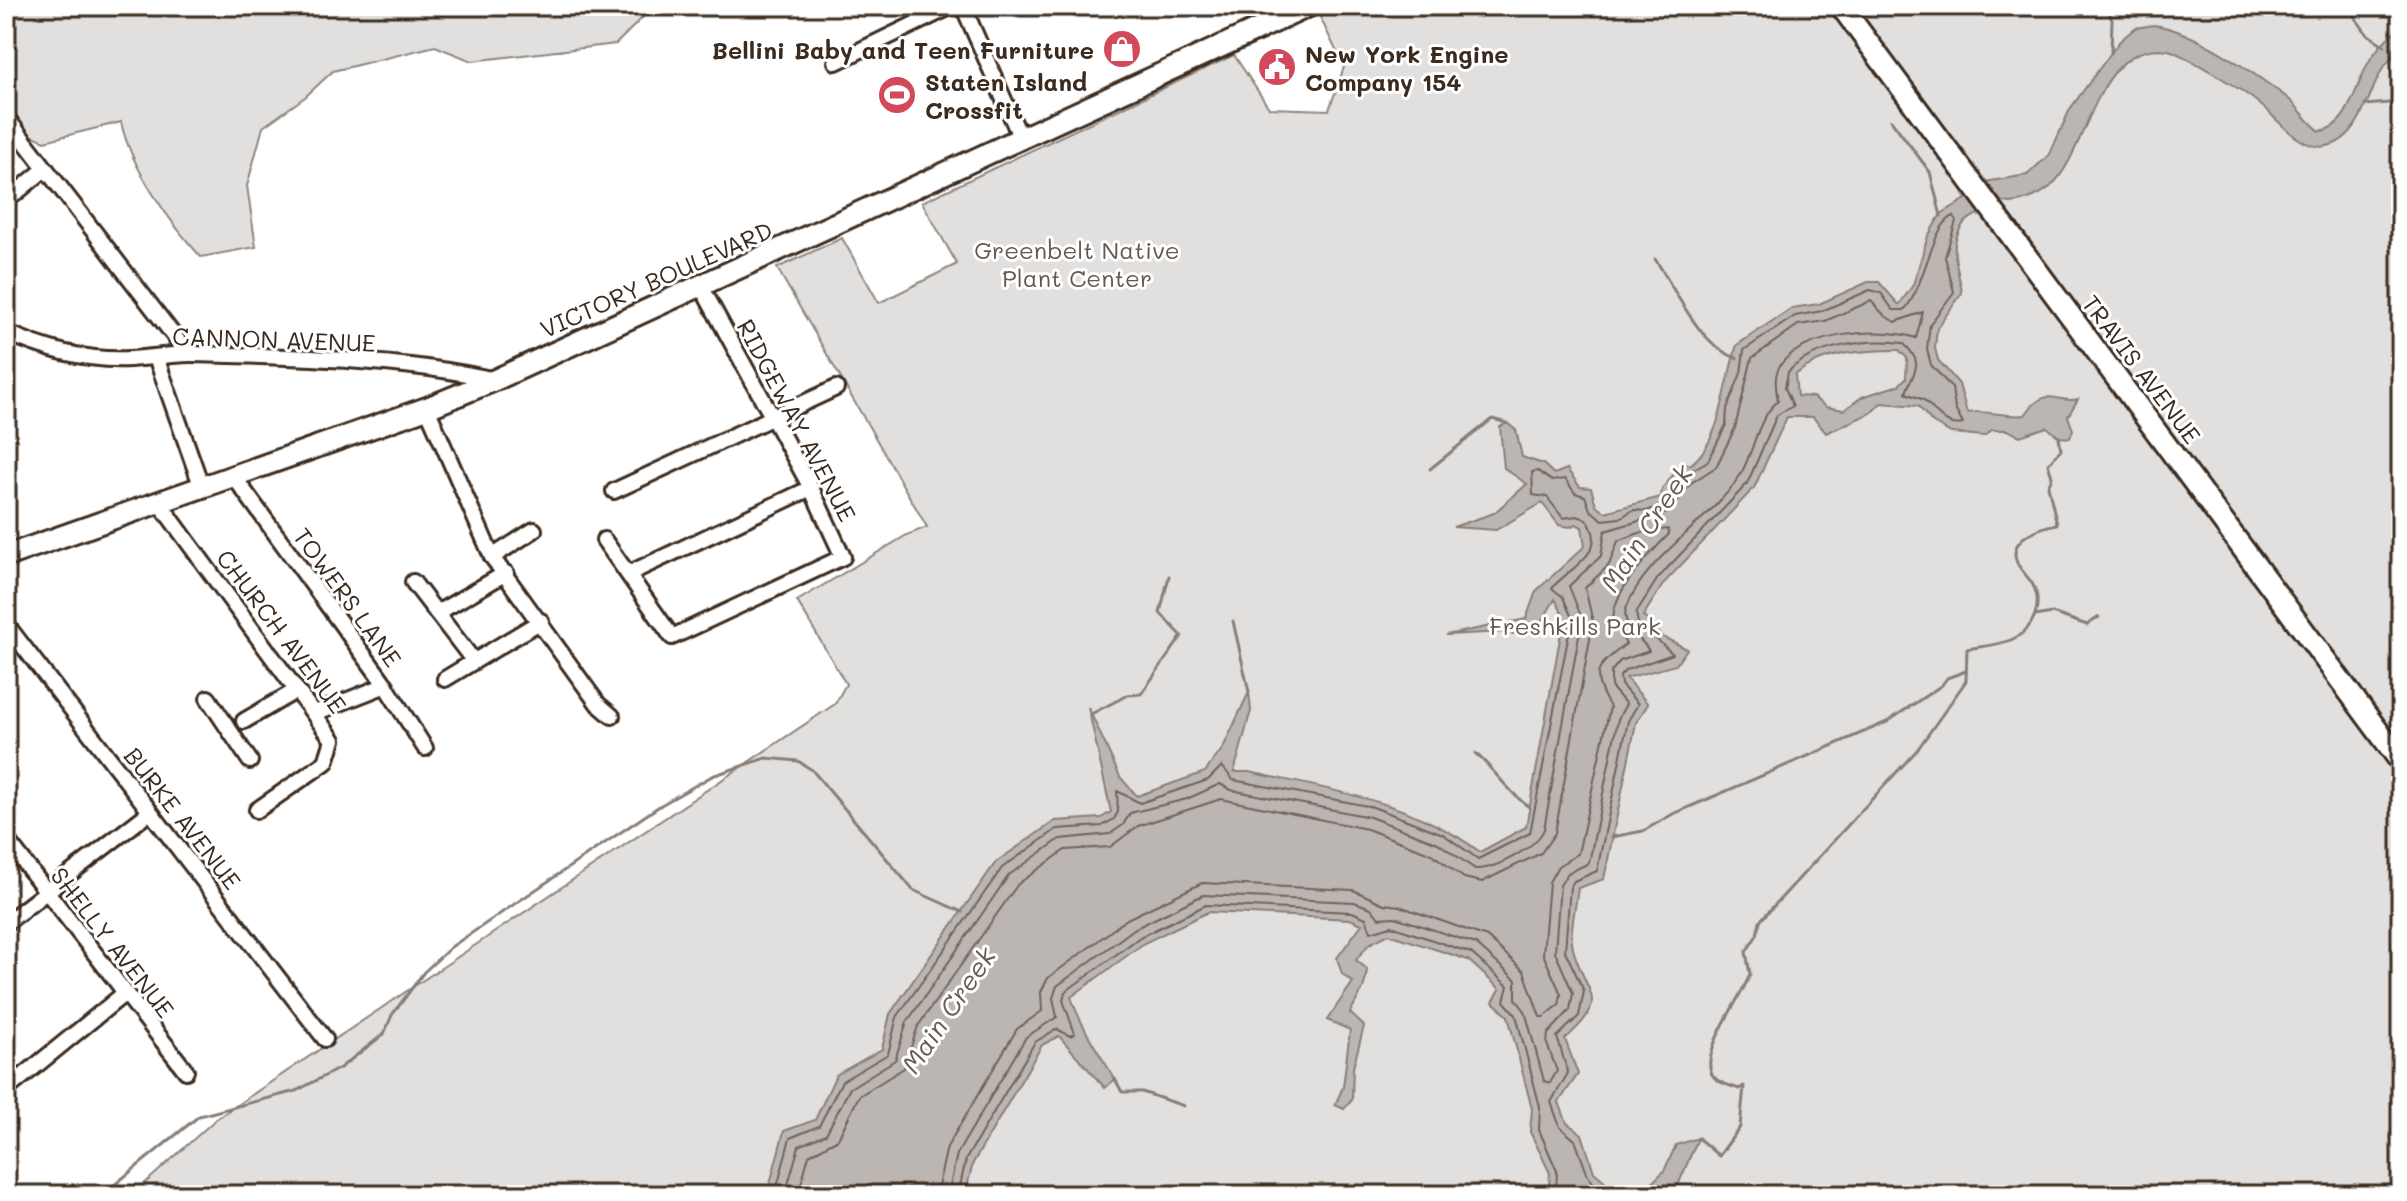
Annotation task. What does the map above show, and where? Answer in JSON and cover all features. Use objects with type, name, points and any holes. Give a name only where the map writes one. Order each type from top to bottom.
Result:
[{"type":"main road","name":"VICTORY BOULEVARD","points":[[6,556],[232,474],[427,408],[495,380],[1022,141],[1309,6]]},
{"type":"main road","name":"TRAVIS AVENUE","points":[[1841,6],[2401,762]]},
{"type":"street","points":[[836,62],[952,6]]},
{"type":"street","points":[[963,6],[1022,141]]},
{"type":"street","points":[[6,117],[188,354]]},
{"type":"street","points":[[6,201],[45,169]]},
{"type":"street","name":"RIDGEWAY AVENUE","points":[[604,540],[672,637],[843,557],[811,488],[702,288]]},
{"type":"street","name":"CANNON AVENUE","points":[[6,332],[79,355],[156,357],[188,354],[434,369],[495,380]]},
{"type":"street","points":[[156,357],[201,485]]},
{"type":"street","points":[[614,491],[836,388]]},
{"type":"street","points":[[427,408],[492,557],[598,704],[612,716]]},
{"type":"street","name":"TOWERS LANE","points":[[232,474],[386,685],[425,748]]},
{"type":"street","points":[[630,573],[811,488]]},
{"type":"street","name":"CHURCH AVENUE","points":[[158,501],[331,732],[333,747],[330,755],[257,810]]},
{"type":"street","points":[[492,557],[534,530]]},
{"type":"street","points":[[437,613],[506,573]]},
{"type":"street","points":[[413,582],[473,660]]},
{"type":"street","points":[[445,679],[541,621]]},
{"type":"street","name":"BURKE AVENUE","points":[[6,624],[325,1039]]},
{"type":"street","points":[[315,713],[386,685]]},
{"type":"street","points":[[244,721],[297,690]]},
{"type":"street","points":[[208,698],[250,761]]},
{"type":"street","points":[[224,722],[235,717],[244,721]]},
{"type":"street","points":[[235,739],[244,733],[244,721]]},
{"type":"street","points":[[6,923],[150,812]]},
{"type":"street","name":"SHELLY AVENUE","points":[[6,839],[186,1071]]},
{"type":"street","points":[[6,1090],[125,993]]},
{"type":"green space","points":[[6,6],[654,6],[616,44],[472,61],[435,46],[333,71],[305,97],[263,127],[247,186],[256,247],[201,257],[153,194],[133,158],[121,122],[45,141],[24,132],[6,107]]},
{"type":"green space","name":"Freshkills Park","points":[[1343,6],[1830,6],[1966,191],[1963,195],[1979,216],[1983,214],[2401,779],[2401,1195],[132,1195],[216,1119],[835,704],[846,684],[797,601],[907,535],[927,527],[777,268],[842,238],[879,303],[957,264],[922,202],[1234,55],[1269,108],[1329,110],[1344,67],[1320,17]]},
{"type":"green space","points":[[1849,6],[2401,6],[2401,753],[1999,202]]},
{"type":"water","name":"Main Creek","points":[[2154,25],[2204,43],[2285,96],[2320,131],[2330,128],[2346,112],[2371,58],[2401,26],[2401,47],[2382,70],[2355,126],[2338,142],[2327,146],[2307,144],[2250,97],[2213,73],[2168,50],[2144,51],[2126,61],[2098,98],[2066,166],[2054,183],[2028,199],[1998,202],[1964,223],[1955,248],[1962,293],[1937,328],[1935,348],[1938,360],[1959,384],[1967,413],[2025,415],[2046,397],[2078,399],[2068,416],[2073,430],[2070,438],[2059,437],[2047,427],[2020,436],[2007,430],[1992,430],[1984,436],[1951,433],[1933,423],[1918,406],[1881,403],[1871,413],[1826,433],[1813,417],[1787,417],[1754,488],[1664,583],[1643,616],[1663,637],[1687,649],[1676,665],[1626,678],[1648,704],[1636,723],[1604,879],[1578,888],[1572,929],[1574,952],[1592,997],[1588,1015],[1565,1039],[1578,1074],[1559,1102],[1567,1123],[1582,1134],[1594,1172],[1607,1183],[1612,1195],[1548,1195],[1550,1173],[1530,1132],[1532,1109],[1508,1016],[1493,1002],[1500,989],[1468,960],[1389,934],[1369,944],[1356,960],[1367,969],[1363,987],[1350,1013],[1364,1026],[1353,1068],[1352,1100],[1344,1109],[1335,1105],[1343,1087],[1350,1030],[1327,1020],[1353,982],[1342,974],[1337,958],[1362,924],[1350,919],[1208,912],[1144,943],[1071,997],[1085,1029],[1115,1079],[1105,1088],[1059,1036],[1042,1045],[973,1163],[965,1195],[767,1195],[784,1131],[815,1120],[836,1075],[882,1049],[890,1014],[996,862],[1055,821],[1101,818],[1111,812],[1088,707],[1120,777],[1137,796],[1205,772],[1223,748],[1249,692],[1251,711],[1234,772],[1249,772],[1310,785],[1399,809],[1454,835],[1480,852],[1526,827],[1564,616],[1555,599],[1537,630],[1523,636],[1505,632],[1446,635],[1526,619],[1536,591],[1585,546],[1582,527],[1576,524],[1570,527],[1559,525],[1542,503],[1496,530],[1453,527],[1494,513],[1527,484],[1504,468],[1500,427],[1507,423],[1516,430],[1522,457],[1543,464],[1554,474],[1567,469],[1580,487],[1591,488],[1596,505],[1605,512],[1661,497],[1662,489],[1683,462],[1690,465],[1709,441],[1721,410],[1737,345],[1792,308],[1819,304],[1868,282],[1879,282],[1899,305],[1913,285],[1928,236],[1941,214],[1966,199],[1984,182],[2027,175],[2050,154],[2070,109],[2119,42],[2135,28]],"holes":[[[1885,350],[1899,350],[1907,358],[1906,378],[1899,385],[1862,397],[1844,410],[1826,407],[1813,397],[1797,396],[1795,375],[1818,361],[1844,354]]]},
{"type":"water","points":[[1698,1138],[1674,1195],[1639,1195],[1664,1171],[1676,1145]]},
{"type":"waterway","points":[[2004,14],[2016,6]]},
{"type":"waterway","points":[[2107,6],[2112,20],[2111,53]]},
{"type":"waterway","points":[[2347,6],[2367,34],[2385,46]]},
{"type":"waterway","points":[[2365,105],[2401,102]]},
{"type":"waterway","points":[[1891,120],[1930,172],[1941,216]]},
{"type":"waterway","points":[[1655,259],[1700,330],[1723,352],[1737,358]]},
{"type":"waterway","points":[[1430,469],[1492,419],[1507,423]]},
{"type":"waterway","points":[[1698,1138],[1719,1156],[1740,1127],[1744,1086],[1739,1089],[1716,1079],[1710,1070],[1710,1058],[1722,1027],[1750,974],[1746,952],[1757,935],[1760,921],[1917,750],[1966,681],[1967,649],[2010,640],[2022,634],[2032,622],[2037,607],[2036,592],[2017,563],[2015,552],[2017,545],[2028,534],[2057,524],[2048,486],[2052,477],[2048,464],[2061,450],[2059,437]]},
{"type":"waterway","points":[[1091,714],[1128,695],[1141,694],[1182,636],[1160,613],[1169,576]]},
{"type":"waterway","points":[[2035,616],[2052,613],[2087,625],[2099,617]]},
{"type":"waterway","points":[[1233,621],[1249,692]]},
{"type":"waterway","points":[[1612,837],[1643,831],[1673,814],[1887,722],[1942,685],[1947,678],[1966,671]]},
{"type":"waterway","points":[[1475,753],[1529,807]]},
{"type":"waterway","points":[[102,1195],[199,1116],[296,1091],[340,1068],[384,1034],[392,1015],[424,972],[451,947],[661,805],[712,776],[766,758],[798,761],[812,770],[913,890],[962,912]]},
{"type":"waterway","points":[[1115,1079],[1122,1092],[1142,1092],[1184,1106]]},
{"type":"place","name":"Bellini Baby and Teen Furniture","points":[[1122,49]]},
{"type":"place","name":"New York Engine Company 154","points":[[1277,67]]},
{"type":"place","name":"Staten Island Crossfit","points":[[897,95]]},
{"type":"park label","name":"Greenbelt Native Plant Center","points":[[1077,263]]}]
